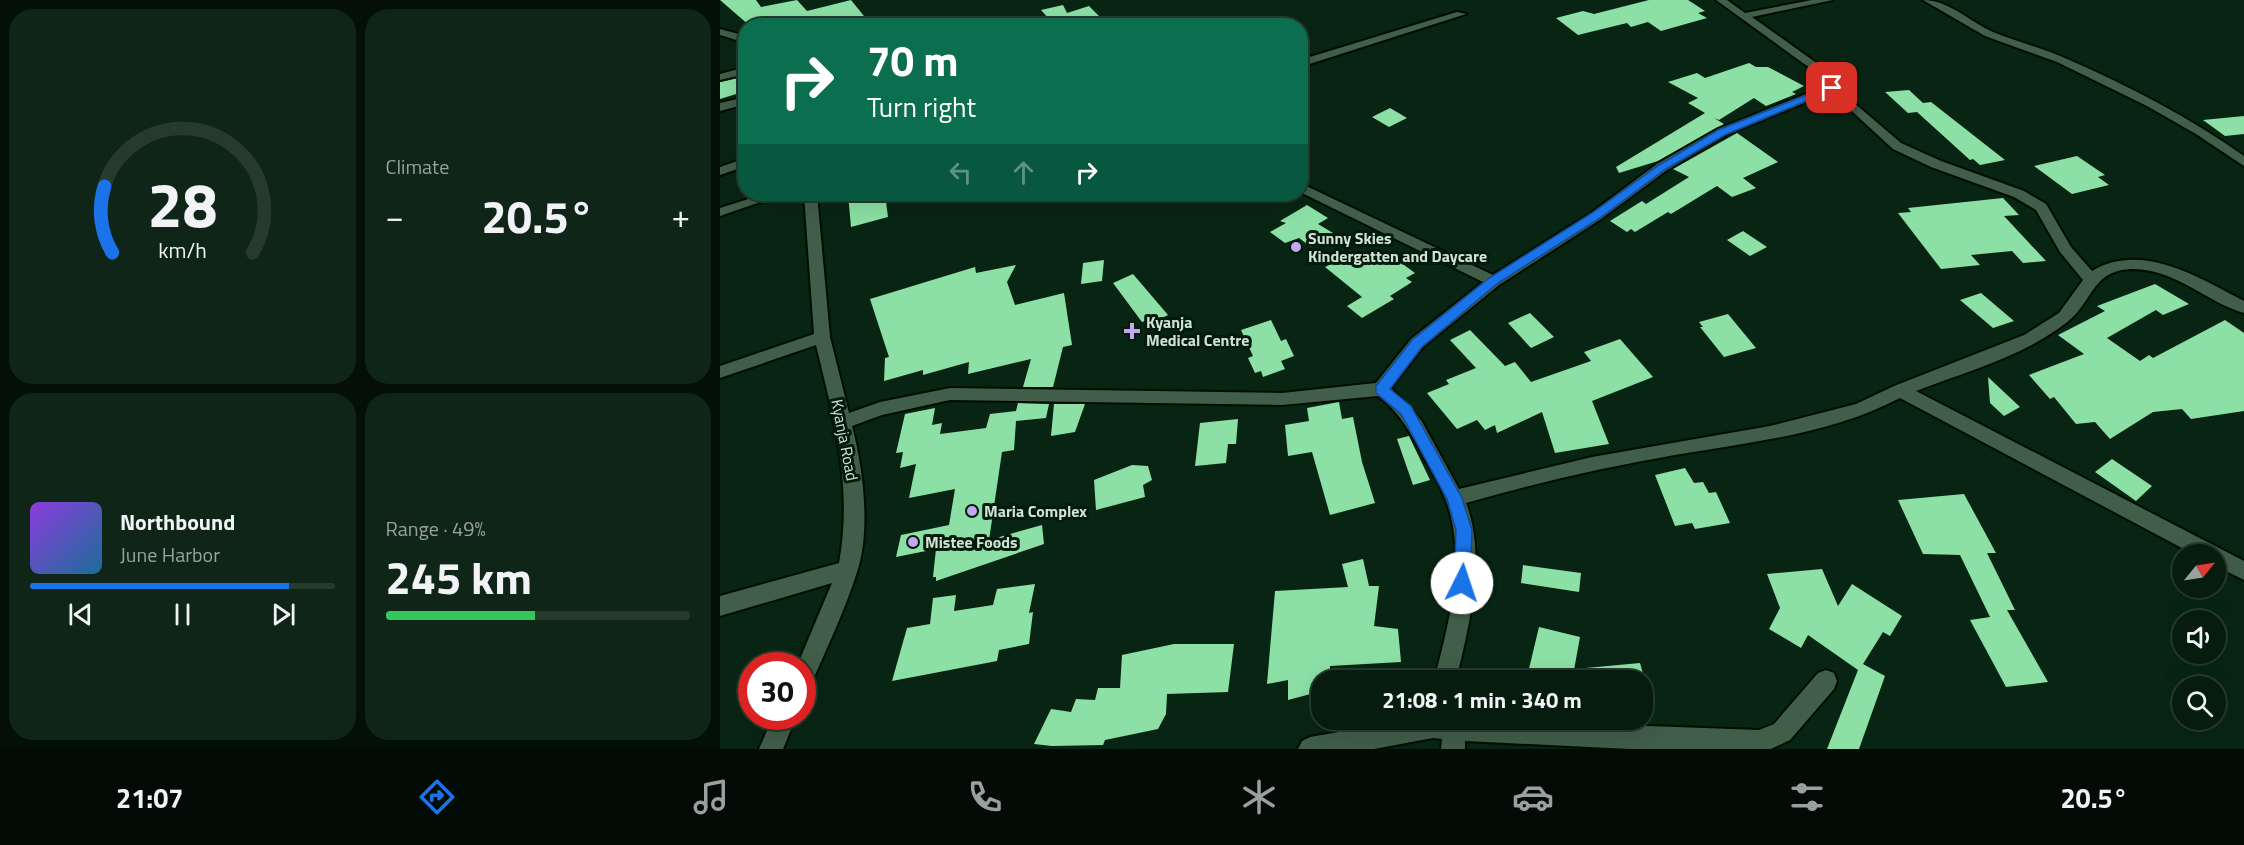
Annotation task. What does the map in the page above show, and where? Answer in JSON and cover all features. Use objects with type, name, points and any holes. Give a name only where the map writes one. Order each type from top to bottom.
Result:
[{"type":"street","points":[[1721,0],[1818,69],[1832,88],[1888,140],[1911,154],[2032,200],[2041,207],[2065,249],[2090,279]]},
{"type":"street","points":[[1744,16],[1828,0]]},
{"type":"street","points":[[1929,0],[1989,34],[2061,60],[2151,104],[2200,131],[2244,162]]},
{"type":"street","points":[[1308,62],[1461,14]]},
{"type":"street","points":[[720,32],[738,38]]},
{"type":"street","points":[[720,77],[738,72]]},
{"type":"street","points":[[1381,390],[1417,343],[1494,280],[1701,144],[1741,124],[1832,88]]},
{"type":"street","points":[[720,107],[738,102]]},
{"type":"street","points":[[720,171],[738,165]]},
{"type":"street","points":[[1308,191],[1494,280]]},
{"type":"street","points":[[720,212],[754,201]]},
{"type":"street","name":"Kyanja Road","points":[[811,201],[822,337],[843,422],[854,487],[855,528],[848,570],[813,652]]},
{"type":"street","points":[[1454,498],[1577,465],[1820,423],[1865,408],[1900,390],[2036,336],[2065,316],[2077,304],[2090,279],[2114,267],[2144,265],[2193,282],[2244,308]]},
{"type":"street","points":[[720,372],[822,337]]},
{"type":"street","points":[[843,422],[880,409],[950,394],[1261,399],[1381,390],[1406,410],[1454,498],[1464,530],[1464,564],[1455,640],[1448,670]]},
{"type":"street","points":[[1900,390],[2194,544]]},
{"type":"street","points":[[2226,561],[2244,571]]},
{"type":"street","points":[[720,606],[848,570]]},
{"type":"street","points":[[1310,749],[1443,731],[1760,742],[1782,732],[1826,681]]},
{"type":"street","points":[[771,749],[779,730]]},
{"type":"building","points":[[720,0],[756,0],[761,7],[797,0],[807,11],[851,0],[866,18],[741,18]]},
{"type":"building","points":[[1649,0],[1688,0],[1705,11],[1698,13],[1707,18],[1661,31],[1648,22],[1631,27],[1627,23],[1578,35],[1556,18],[1583,11],[1594,14]]},
{"type":"building","points":[[1063,5],[1067,13],[1089,6],[1101,18],[1048,18],[1041,10]]},
{"type":"building","points":[[1749,63],[1756,67],[1768,67],[1804,86],[1792,92],[1796,94],[1766,106],[1754,98],[1719,120],[1714,118],[1724,124],[1658,161],[1619,173],[1616,167],[1705,113],[1688,103],[1698,98],[1668,82],[1697,73],[1705,78]]},
{"type":"building","points":[[738,78],[738,93],[720,99],[720,82]]},
{"type":"building","points":[[1909,90],[1923,103],[1931,102],[2005,160],[1980,165],[1973,159],[1970,160],[1917,112],[1908,113],[1885,92]]},
{"type":"building","points":[[1390,108],[1407,118],[1389,127],[1372,117]]},
{"type":"building","points":[[2244,116],[2244,134],[2225,136],[2203,120]]},
{"type":"building","points":[[1737,133],[1778,162],[1743,178],[1756,188],[1732,197],[1717,186],[1671,214],[1668,212],[1635,232],[1631,229],[1627,232],[1610,221],[1642,201],[1646,204],[1689,177],[1673,169]]},
{"type":"building","points":[[2077,156],[2105,175],[2098,177],[2109,185],[2072,194],[2034,166]]},
{"type":"building","points":[[2003,198],[2019,215],[2004,216],[2046,261],[2023,263],[2012,251],[1971,255],[1980,265],[1941,269],[1898,213],[1911,212],[1908,208]]},
{"type":"building","points":[[849,201],[886,201],[888,217],[851,227]]},
{"type":"building","points":[[1307,205],[1328,218],[1318,224],[1333,233],[1311,247],[1299,238],[1285,243],[1270,232],[1286,223],[1280,221]]},
{"type":"building","points":[[1743,231],[1767,247],[1750,256],[1727,240]]},
{"type":"building","points":[[1380,254],[1395,265],[1400,262],[1415,273],[1406,278],[1412,282],[1390,296],[1394,299],[1362,318],[1347,306],[1362,297],[1325,267],[1343,258],[1356,268]]},
{"type":"building","points":[[1104,260],[1102,281],[1081,284],[1083,263]]},
{"type":"building","points":[[1016,265],[1007,282],[1015,305],[1064,293],[1072,345],[1063,347],[1053,387],[1023,387],[1031,359],[968,374],[969,362],[923,375],[923,370],[884,381],[885,358],[889,357],[870,299],[975,267],[976,273]]},
{"type":"building","points":[[1133,274],[1168,315],[1146,326],[1145,321],[1142,322],[1113,283]]},
{"type":"building","points":[[2155,284],[2189,304],[2163,315],[2156,310],[2107,338],[2140,361],[2149,355],[2153,358],[2225,320],[2244,333],[2244,411],[2191,419],[2182,409],[2153,412],[2110,439],[2095,422],[2076,424],[2054,397],[2050,399],[2029,375],[2084,354],[2058,335],[2105,311],[2097,306]]},
{"type":"building","points":[[1981,293],[2014,321],[1993,328],[1960,300]]},
{"type":"building","points":[[1530,313],[1554,337],[1531,348],[1508,323]]},
{"type":"building","points":[[1728,314],[1756,348],[1724,357],[1700,327],[1703,327],[1699,322]]},
{"type":"building","points":[[1271,320],[1281,341],[1286,339],[1294,356],[1281,361],[1285,369],[1263,377],[1261,371],[1255,373],[1248,358],[1253,356],[1241,330]]},
{"type":"building","points":[[1470,330],[1505,366],[1515,362],[1531,382],[1591,361],[1584,352],[1620,339],[1653,377],[1592,401],[1609,444],[1555,453],[1542,412],[1497,433],[1495,425],[1485,430],[1477,420],[1457,429],[1427,393],[1449,384],[1446,380],[1476,368],[1450,340]]},
{"type":"building","points":[[1988,377],[2020,407],[2004,416],[1990,403]]},
{"type":"building","points":[[1339,402],[1342,419],[1353,417],[1362,462],[1375,503],[1330,515],[1312,452],[1288,456],[1285,425],[1309,421],[1307,408]]},
{"type":"building","points":[[1018,403],[1049,404],[1046,418],[1016,421],[1014,450],[1002,452],[989,540],[1042,525],[1044,544],[936,581],[936,577],[933,577],[936,549],[896,557],[901,535],[949,525],[955,489],[909,498],[916,464],[900,468],[903,452],[896,453],[905,414],[935,408],[932,425],[942,423],[940,434],[986,428],[990,414],[1016,411]]},
{"type":"building","points":[[1054,404],[1085,404],[1075,432],[1051,436]]},
{"type":"building","points":[[1238,419],[1236,444],[1228,444],[1226,463],[1195,466],[1200,423]]},
{"type":"building","points":[[1409,436],[1430,480],[1413,485],[1397,439]]},
{"type":"building","points":[[2112,459],[2152,486],[2136,501],[2095,472]]},
{"type":"building","points":[[1132,465],[1148,466],[1152,480],[1143,485],[1145,497],[1096,510],[1094,480]]},
{"type":"building","points":[[1685,468],[1694,483],[1703,482],[1709,493],[1716,492],[1730,523],[1695,529],[1692,523],[1675,526],[1655,475]]},
{"type":"building","points":[[1964,494],[1996,553],[1987,553],[2015,610],[2007,610],[2048,682],[2006,687],[1970,620],[1990,617],[1960,555],[1923,554],[1898,500]]},
{"type":"building","points":[[1363,559],[1369,586],[1379,586],[1374,626],[1398,629],[1401,662],[1330,666],[1330,670],[1311,670],[1311,694],[1288,700],[1288,680],[1267,684],[1275,591],[1348,587],[1342,564]]},
{"type":"building","points":[[1523,565],[1581,573],[1579,592],[1521,583]]},
{"type":"building","points":[[1822,569],[1838,606],[1852,584],[1902,616],[1890,636],[1883,632],[1863,664],[1885,676],[1859,749],[1827,749],[1858,670],[1808,635],[1801,648],[1769,629],[1780,608],[1767,574]]},
{"type":"building","points":[[1035,584],[1029,613],[1033,612],[1029,644],[999,650],[997,661],[892,681],[907,628],[930,624],[933,598],[956,595],[954,611],[993,605],[997,589]]},
{"type":"building","points":[[1539,627],[1580,637],[1574,670],[1529,670]]},
{"type":"building","points":[[1174,644],[1234,644],[1228,692],[1167,694],[1166,714],[1158,729],[1105,740],[1103,745],[1034,744],[1051,709],[1071,712],[1076,699],[1095,700],[1098,688],[1120,688],[1122,655]]},
{"type":"building","points":[[1640,663],[1642,670],[1575,670]]},
{"type":"place","name":"Sunny Skies Kindergatten and Daycare","points":[[1296,247]]},
{"type":"place","name":"Kyanja Medical Centre","points":[[1132,331]]},
{"type":"place","name":"Maria Complex","points":[[972,511]]},
{"type":"place","name":"Mistee Foods","points":[[913,542]]},
{"type":"route","points":[[1462,583],[1464,530],[1454,498],[1406,410],[1395,398],[1381,390],[1417,343],[1494,280],[1596,216],[1662,167],[1722,132],[1832,88]]}]
